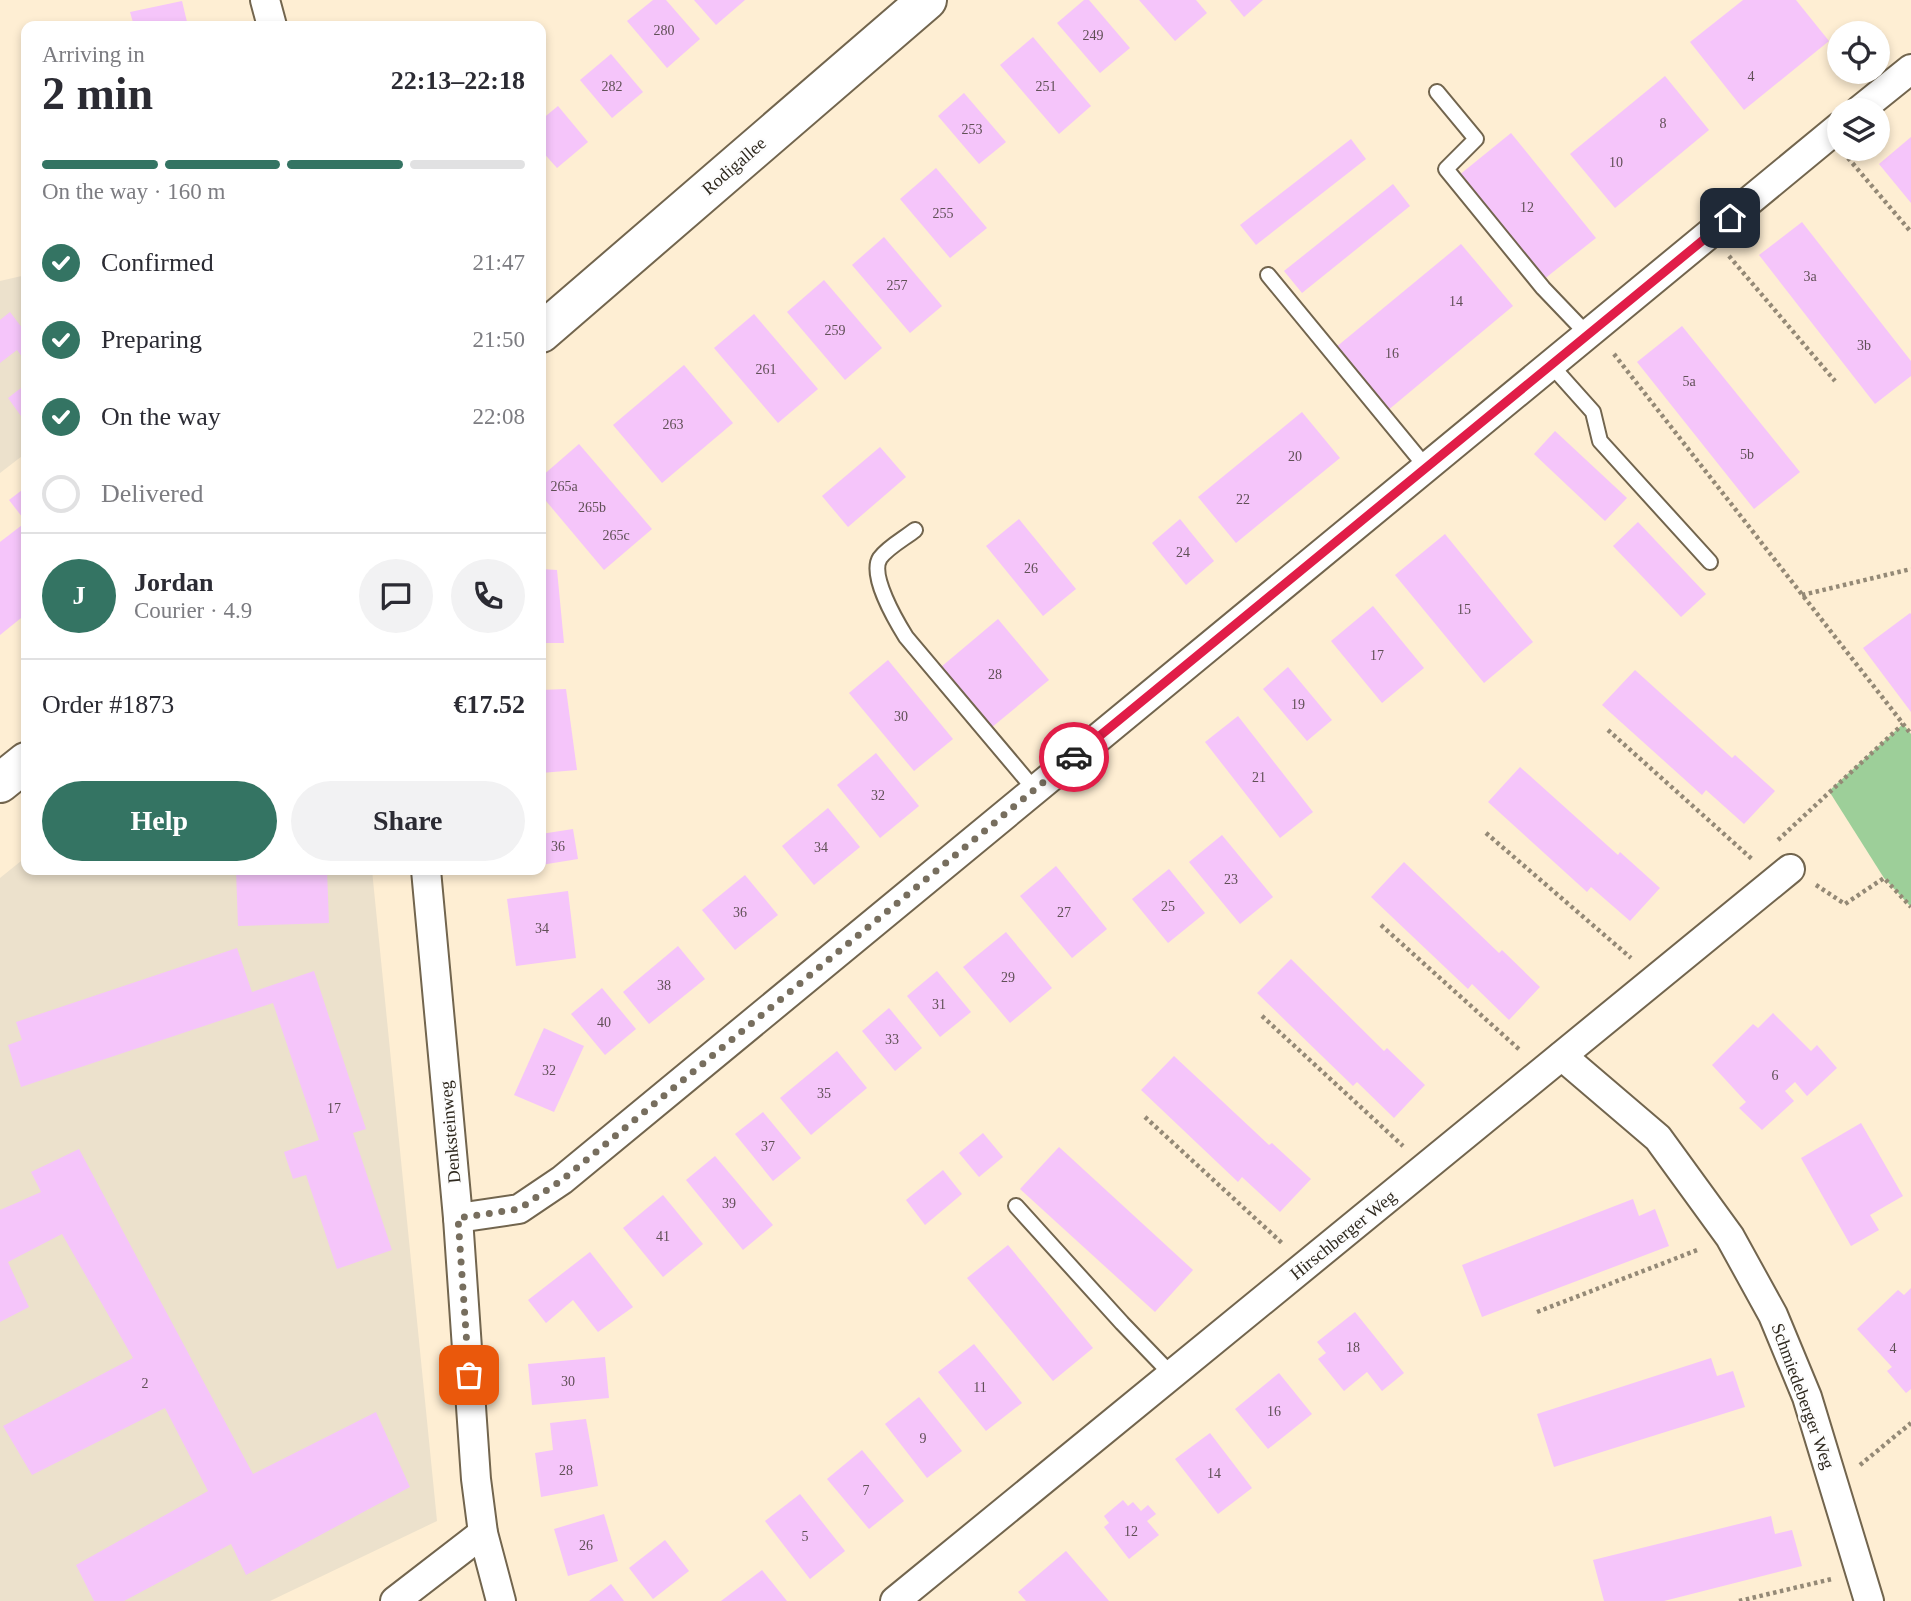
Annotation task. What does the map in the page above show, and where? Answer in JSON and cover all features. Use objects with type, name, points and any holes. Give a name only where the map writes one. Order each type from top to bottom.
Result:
[{"type":"main road","name":"Rodigallee","points":[[546,328],[927,0]]},
{"type":"main road","points":[[0,783],[21,766]]},
{"type":"street","points":[[265,0],[271,21]]},
{"type":"street","points":[[1875,98],[1911,69]]},
{"type":"street","points":[[458,1218],[519,1209],[562,1180],[1827,137]]},
{"type":"street","name":"Hirschberger Weg","points":[[895,1601],[1790,869]]},
{"type":"street","name":"Denksteinweg","points":[[426,875],[458,1218],[476,1479],[483,1533],[501,1601]]},
{"type":"street","name":"Schmiedeberger Weg","points":[[1552,1063],[1658,1138],[1730,1237],[1773,1315],[1807,1397],[1869,1601]]},
{"type":"street","points":[[395,1601],[483,1533]]},
{"type":"lane","points":[[1437,92],[1476,139],[1446,169],[1544,288],[1591,332]]},
{"type":"lane","points":[[1268,275],[1426,467]]},
{"type":"lane","points":[[1550,365],[1593,412],[1600,441],[1710,562]]},
{"type":"lane","points":[[915,530],[878,561],[877,569],[893,615],[905,637],[1035,790]]},
{"type":"lane","points":[[1016,1206],[1172,1375]]},
{"type":"path","points":[[1851,161],[1911,232]]},
{"type":"path","points":[[1710,234],[1835,381]]},
{"type":"path","points":[[1591,332],[1911,734]]},
{"type":"path","points":[[1802,595],[1911,569]]},
{"type":"path","points":[[1773,844],[1903,724]]},
{"type":"path","points":[[1608,730],[1754,862],[1764,853]]},
{"type":"path","points":[[1486,833],[1655,980]]},
{"type":"path","points":[[1790,869],[1844,904],[1884,878],[1911,907]]},
{"type":"path","points":[[1381,925],[1552,1063]]},
{"type":"path","points":[[1262,1016],[1426,1167]]},
{"type":"path","points":[[1145,1117],[1306,1265]]},
{"type":"path","points":[[1537,1312],[1730,1237]]},
{"type":"path","points":[[1835,1486],[1911,1423]]},
{"type":"path","points":[[1739,1601],[1860,1572]]},
{"type":"shaded area","points":[[21,276],[21,457],[0,473],[0,281]]},
{"type":"shaded area","points":[[21,861],[21,875],[372,875],[437,1521],[270,1601],[0,1601],[0,878]]},
{"type":"green space","points":[[1903,724],[1911,734],[1911,907],[1884,878],[1829,791]]},
{"type":"building","points":[[653,0],[666,0],[700,39],[667,68],[627,21]]},
{"type":"building","points":[[694,0],[745,0],[716,25]]},
{"type":"building","points":[[1084,0],[1089,0],[1130,48],[1100,73],[1057,23]]},
{"type":"building","points":[[1139,0],[1196,0],[1207,13],[1175,41]]},
{"type":"building","points":[[1230,0],[1263,0],[1244,17]]},
{"type":"building","points":[[1743,0],[1796,0],[1827,39],[1827,43],[1744,110],[1690,42]]},
{"type":"building","points":[[182,1],[187,21],[133,21],[130,12]]},
{"type":"building","points":[[1033,37],[1091,106],[1059,134],[1000,65]]},
{"type":"building","points":[[611,54],[643,92],[612,118],[580,80]]},
{"type":"building","points":[[1665,76],[1709,130],[1615,208],[1570,154]]},
{"type":"building","points":[[964,93],[1006,142],[979,164],[938,116]]},
{"type":"building","points":[[558,106],[588,142],[557,168],[546,156],[546,116]]},
{"type":"building","points":[[1511,133],[1596,238],[1543,280],[1458,176]]},
{"type":"building","points":[[1911,137],[1911,203],[1879,164],[1890,161],[1890,155]]},
{"type":"building","points":[[1351,139],[1366,159],[1256,245],[1240,225]]},
{"type":"building","points":[[936,168],[987,228],[950,258],[900,199]]},
{"type":"building","points":[[1393,184],[1410,206],[1302,293],[1284,271]]},
{"type":"building","points":[[1802,222],[1911,361],[1911,376],[1875,404],[1759,255]]},
{"type":"building","points":[[884,237],[942,306],[910,333],[852,265]]},
{"type":"building","points":[[1461,244],[1513,306],[1387,411],[1335,348]]},
{"type":"building","points":[[824,280],[882,348],[845,380],[787,312]]},
{"type":"building","points":[[10,312],[21,326],[21,355],[17,350],[0,363],[0,320]]},
{"type":"building","points":[[754,314],[818,389],[778,423],[714,348]]},
{"type":"building","points":[[1682,326],[1800,472],[1754,509],[1637,362]]},
{"type":"building","points":[[684,365],[733,423],[662,483],[613,425]]},
{"type":"building","points":[[21,388],[21,416],[8,398]]},
{"type":"building","points":[[1302,412],[1340,458],[1236,543],[1198,497]]},
{"type":"building","points":[[1555,431],[1627,498],[1605,521],[1534,454]]},
{"type":"building","points":[[579,444],[652,529],[604,570],[546,501],[546,473]]},
{"type":"building","points":[[880,447],[906,477],[848,527],[822,496]]},
{"type":"building","points":[[21,491],[21,516],[9,500]]},
{"type":"building","points":[[1019,519],[1076,589],[1043,616],[986,546]]},
{"type":"building","points":[[1180,519],[1214,561],[1186,585],[1152,543]]},
{"type":"building","points":[[1638,522],[1706,594],[1681,617],[1613,546]]},
{"type":"building","points":[[21,526],[21,618],[0,635],[0,542]]},
{"type":"building","points":[[1445,534],[1533,642],[1484,683],[1395,575]]},
{"type":"building","points":[[546,569],[557,570],[564,643],[546,643]]},
{"type":"building","points":[[1373,606],[1424,668],[1382,703],[1331,641]]},
{"type":"building","points":[[1911,614],[1911,712],[1863,648]]},
{"type":"building","points":[[998,619],[1049,680],[991,728],[941,667]]},
{"type":"building","points":[[888,660],[953,739],[914,771],[849,693]]},
{"type":"building","points":[[1288,667],[1332,720],[1307,741],[1263,689]]},
{"type":"building","points":[[1635,670],[1732,758],[1735,755],[1775,791],[1744,824],[1706,790],[1702,795],[1602,705]]},
{"type":"building","points":[[566,689],[577,770],[546,773],[546,690]]},
{"type":"building","points":[[1238,716],[1313,812],[1280,838],[1205,742]]},
{"type":"building","points":[[876,753],[919,806],[880,838],[837,785]]},
{"type":"building","points":[[1520,767],[1618,855],[1620,852],[1660,888],[1630,921],[1591,887],[1587,892],[1488,802]]},
{"type":"building","points":[[828,808],[860,847],[814,885],[782,846]]},
{"type":"building","points":[[573,829],[578,859],[546,864],[546,833]]},
{"type":"building","points":[[1222,835],[1273,897],[1240,924],[1189,862]]},
{"type":"building","points":[[1404,862],[1499,953],[1502,950],[1540,987],[1509,1020],[1472,984],[1468,989],[1371,897]]},
{"type":"building","points":[[1056,866],[1107,929],[1072,958],[1020,896]]},
{"type":"building","points":[[1169,869],[1205,913],[1168,943],[1132,899]]},
{"type":"building","points":[[236,875],[327,875],[329,923],[238,926]]},
{"type":"building","points":[[745,875],[778,915],[735,950],[702,910]]},
{"type":"building","points":[[568,891],[576,958],[516,966],[507,899]]},
{"type":"building","points":[[1006,932],[1052,988],[1010,1023],[963,967]]},
{"type":"building","points":[[678,946],[705,979],[649,1024],[623,992]]},
{"type":"building","points":[[237,948],[252,992],[314,971],[366,1129],[353,1133],[392,1250],[337,1269],[306,1175],[293,1179],[284,1152],[319,1140],[273,1003],[21,1087],[8,1045],[22,1040],[16,1022]]},
{"type":"building","points":[[1291,959],[1384,1051],[1387,1048],[1425,1085],[1394,1118],[1357,1082],[1353,1086],[1257,993]]},
{"type":"building","points":[[937,971],[971,1012],[940,1037],[907,996]]},
{"type":"building","points":[[602,988],[636,1029],[605,1055],[571,1014]]},
{"type":"building","points":[[889,1008],[922,1048],[895,1071],[862,1031]]},
{"type":"building","points":[[1773,1013],[1811,1051],[1817,1045],[1837,1068],[1807,1096],[1795,1082],[1785,1091],[1794,1101],[1762,1130],[1739,1108],[1746,1102],[1712,1065],[1753,1024],[1758,1028]]},
{"type":"building","points":[[544,1028],[584,1046],[554,1112],[514,1095]]},
{"type":"building","points":[[837,1051],[867,1088],[811,1135],[780,1098]]},
{"type":"building","points":[[1174,1056],[1269,1145],[1272,1143],[1311,1179],[1280,1212],[1242,1177],[1238,1182],[1141,1090]]},
{"type":"building","points":[[763,1112],[801,1158],[773,1181],[735,1134]]},
{"type":"building","points":[[1861,1123],[1903,1196],[1870,1215],[1879,1230],[1851,1246],[1801,1158]]},
{"type":"building","points":[[983,1133],[1003,1157],[979,1177],[959,1153]]},
{"type":"building","points":[[1059,1147],[1193,1270],[1155,1312],[1020,1189]]},
{"type":"building","points":[[79,1149],[253,1474],[376,1412],[410,1487],[246,1575],[231,1544],[124,1601],[94,1601],[76,1565],[208,1491],[165,1408],[32,1475],[3,1426],[133,1358],[62,1234],[8,1262],[29,1307],[0,1322],[0,1210],[41,1192],[31,1172]]},
{"type":"building","points":[[715,1156],[773,1225],[743,1250],[686,1180]]},
{"type":"building","points":[[943,1170],[962,1194],[925,1225],[906,1200]]},
{"type":"building","points":[[663,1195],[703,1244],[663,1277],[623,1228]]},
{"type":"building","points":[[1633,1199],[1639,1216],[1655,1209],[1669,1246],[1482,1317],[1462,1265]]},
{"type":"building","points":[[1008,1245],[1093,1348],[1053,1381],[967,1278]]},
{"type":"building","points":[[590,1252],[633,1307],[598,1332],[573,1300],[546,1323],[528,1300]]},
{"type":"building","points":[[1911,1288],[1911,1389],[1906,1393],[1887,1371],[1892,1367],[1857,1329],[1898,1290],[1904,1295]]},
{"type":"building","points":[[1355,1312],[1404,1373],[1382,1391],[1367,1372],[1344,1391],[1318,1359],[1326,1353],[1317,1342]]},
{"type":"building","points":[[974,1344],[1022,1403],[986,1431],[938,1372]]},
{"type":"building","points":[[605,1357],[609,1398],[532,1405],[528,1364]]},
{"type":"building","points":[[1711,1358],[1717,1376],[1733,1371],[1745,1407],[1554,1467],[1537,1414]]},
{"type":"building","points":[[1279,1373],[1312,1414],[1268,1449],[1235,1409]]},
{"type":"building","points":[[919,1397],[962,1451],[927,1478],[885,1424]]},
{"type":"building","points":[[586,1419],[598,1486],[541,1497],[535,1453],[553,1450],[550,1423]]},
{"type":"building","points":[[1210,1433],[1252,1488],[1218,1514],[1175,1459]]},
{"type":"building","points":[[862,1450],[904,1501],[869,1529],[827,1479]]},
{"type":"building","points":[[800,1494],[845,1551],[810,1579],[765,1521]]},
{"type":"building","points":[[1123,1500],[1128,1506],[1133,1502],[1141,1511],[1148,1505],[1156,1514],[1147,1521],[1159,1535],[1129,1559],[1104,1527],[1109,1523],[1104,1516]]},
{"type":"building","points":[[604,1514],[618,1561],[568,1576],[554,1529]]},
{"type":"building","points":[[1771,1516],[1775,1534],[1792,1530],[1802,1566],[1664,1601],[1604,1601],[1593,1560]]},
{"type":"building","points":[[665,1540],[689,1571],[653,1599],[629,1568]]},
{"type":"building","points":[[1066,1551],[1109,1601],[1026,1601],[1018,1592]]},
{"type":"building","points":[[762,1570],[787,1601],[721,1601]]},
{"type":"building","points":[[611,1584],[624,1601],[589,1601]]},
{"type":"way so far","points":[[469,1375],[458,1218],[519,1209],[562,1180],[1074,757]]},
{"type":"route","points":[[1074,757],[1730,218]]}]
